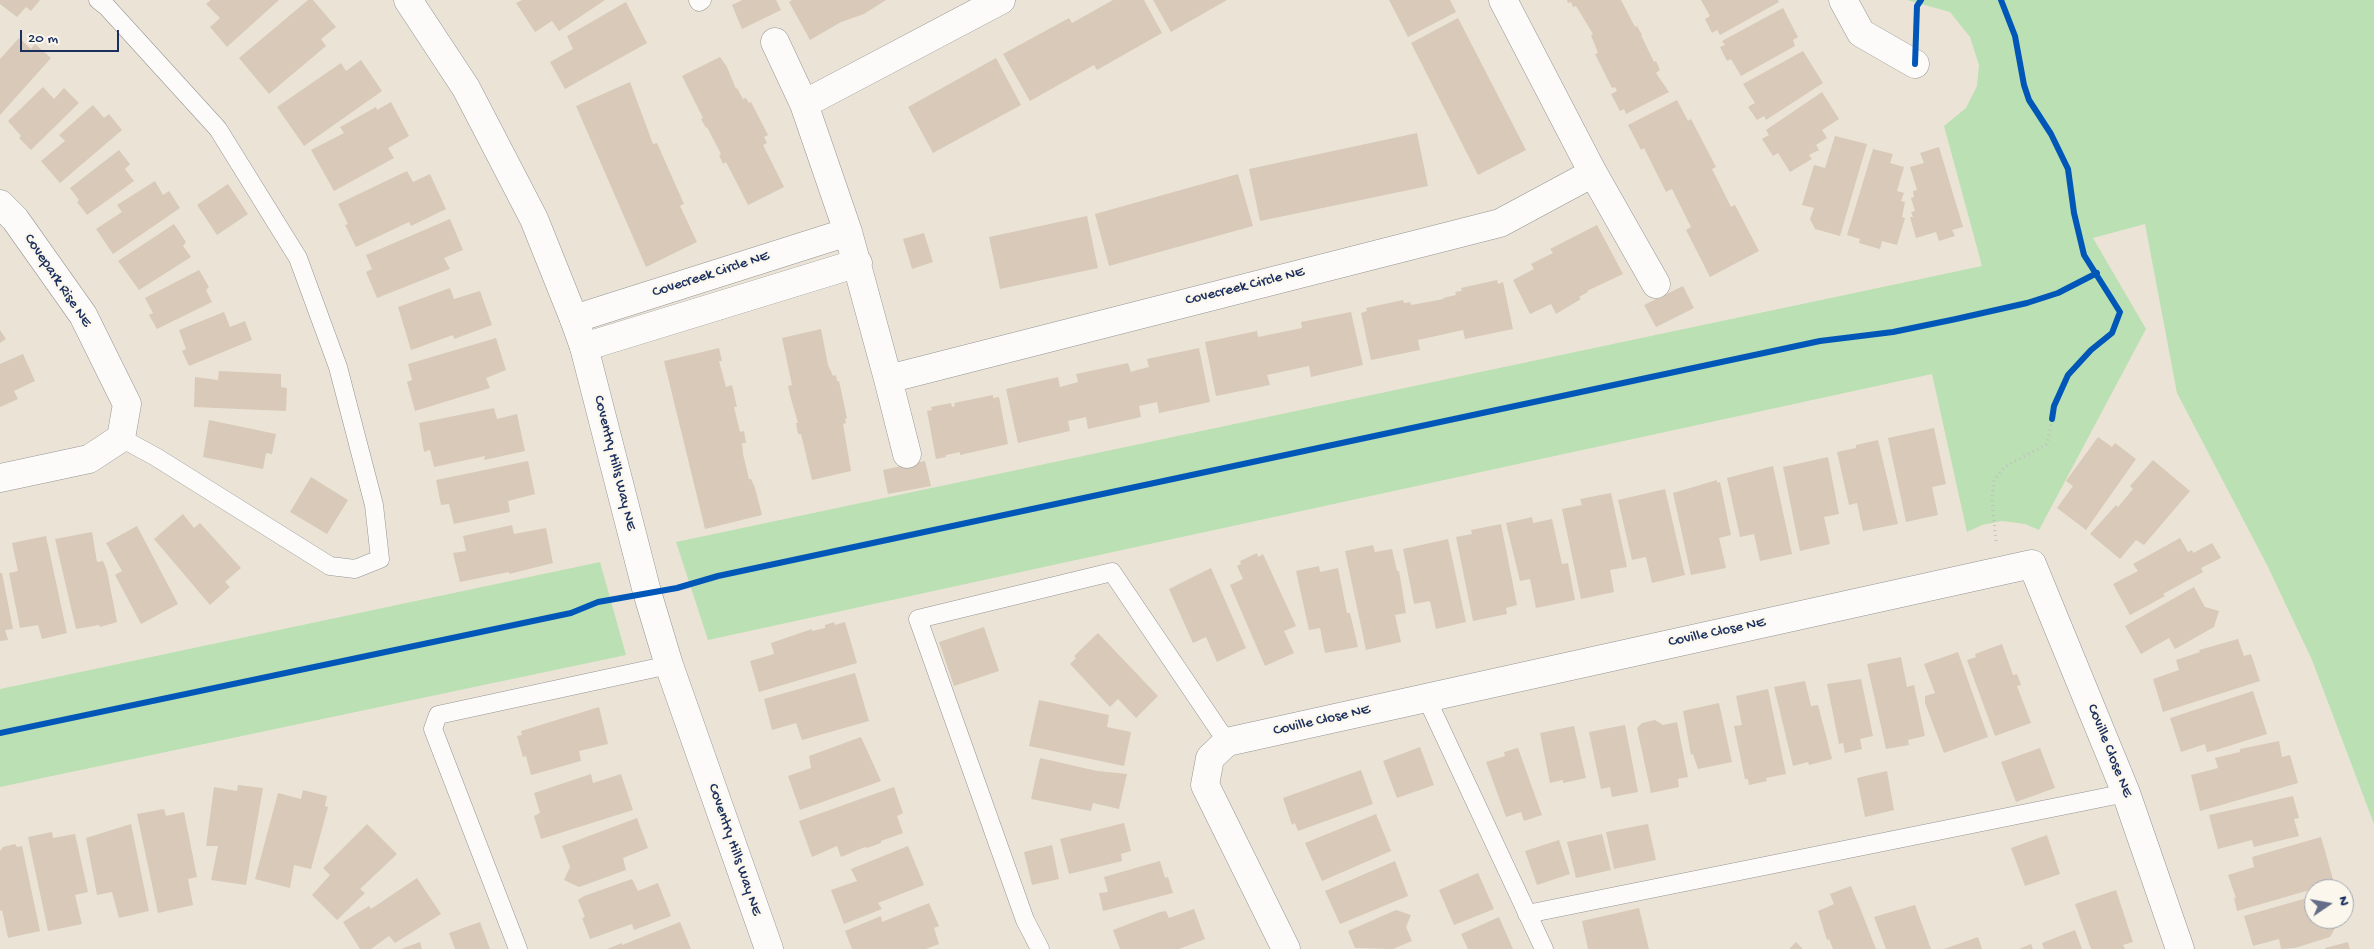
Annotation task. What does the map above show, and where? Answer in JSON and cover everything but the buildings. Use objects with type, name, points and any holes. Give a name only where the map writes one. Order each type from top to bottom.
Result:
[{"type":"street","name":"Coventry Hills Way NE","points":[[408,0],[466,88],[534,219],[574,319],[584,347],[647,592],[669,665],[769,949]]},
{"type":"street","points":[[804,104],[1002,0]]},
{"type":"street","points":[[1503,0],[1593,173],[1656,284]]},
{"type":"street","points":[[1842,0],[1860,33],[1915,64]]},
{"type":"street","points":[[775,42],[804,104],[848,232],[907,454]]},
{"type":"street","name":"Covecreek Circle NE","points":[[888,379],[1500,223],[1593,173]]},
{"type":"street","name":"Covepark Rise NE","points":[[0,204],[15,219],[83,315],[127,404],[121,438]]},
{"type":"street","name":"Covecreek Circle NE","points":[[574,319],[848,232]]},
{"type":"street","name":"Covecreek Circle NE","points":[[584,347],[858,264]]},
{"type":"street","points":[[0,478],[89,459],[121,438]]},
{"type":"street","name":"Coville Close NE","points":[[1227,742],[2032,564],[2126,793],[2180,949]]},
{"type":"street","points":[[1227,742],[1210,758],[1205,785],[1286,949]]},
{"type":"lane","points":[[98,0],[107,7],[218,129],[298,258],[338,367],[374,505],[380,558],[354,569],[330,566],[156,457],[121,438]]},
{"type":"lane","points":[[698,0],[699,2],[702,0]]},
{"type":"lane","points":[[1040,949],[1025,920],[918,619],[1112,572],[1227,742]]},
{"type":"lane","points":[[518,949],[433,728],[438,715],[669,665]]},
{"type":"lane","points":[[1426,697],[1544,949]]},
{"type":"lane","points":[[1527,914],[2126,793]]},
{"type":"path","points":[[2002,570],[1994,530],[1992,502],[1994,480],[2006,466],[2046,444],[2052,415]]},
{"type":"green space","points":[[1907,0],[2374,0],[2374,824],[2312,660],[2268,567],[2177,393],[2145,224],[2093,238],[2146,329],[2039,530],[2025,524],[2002,521],[1982,525],[1967,532],[1932,374],[708,640],[676,542],[1982,266],[1944,126],[1966,108],[1977,86],[1979,65],[1970,37],[1950,12]]},
{"type":"green space","points":[[600,562],[626,655],[0,787],[0,689]]},
{"type":"cycle path","points":[[1915,64],[1917,6],[1921,0]]},
{"type":"cycle path","points":[[2001,0],[2015,36],[2024,85],[2029,100],[2051,134],[2068,169],[2074,213],[2084,255],[2120,312],[2112,333],[2091,350],[2068,375],[2054,406],[2052,419]]},
{"type":"cycle path","points":[[0,733],[571,613],[598,602],[677,588],[718,576],[1820,341],[1893,332],[1956,319],[2027,303],[2058,293],[2097,273]]}]
